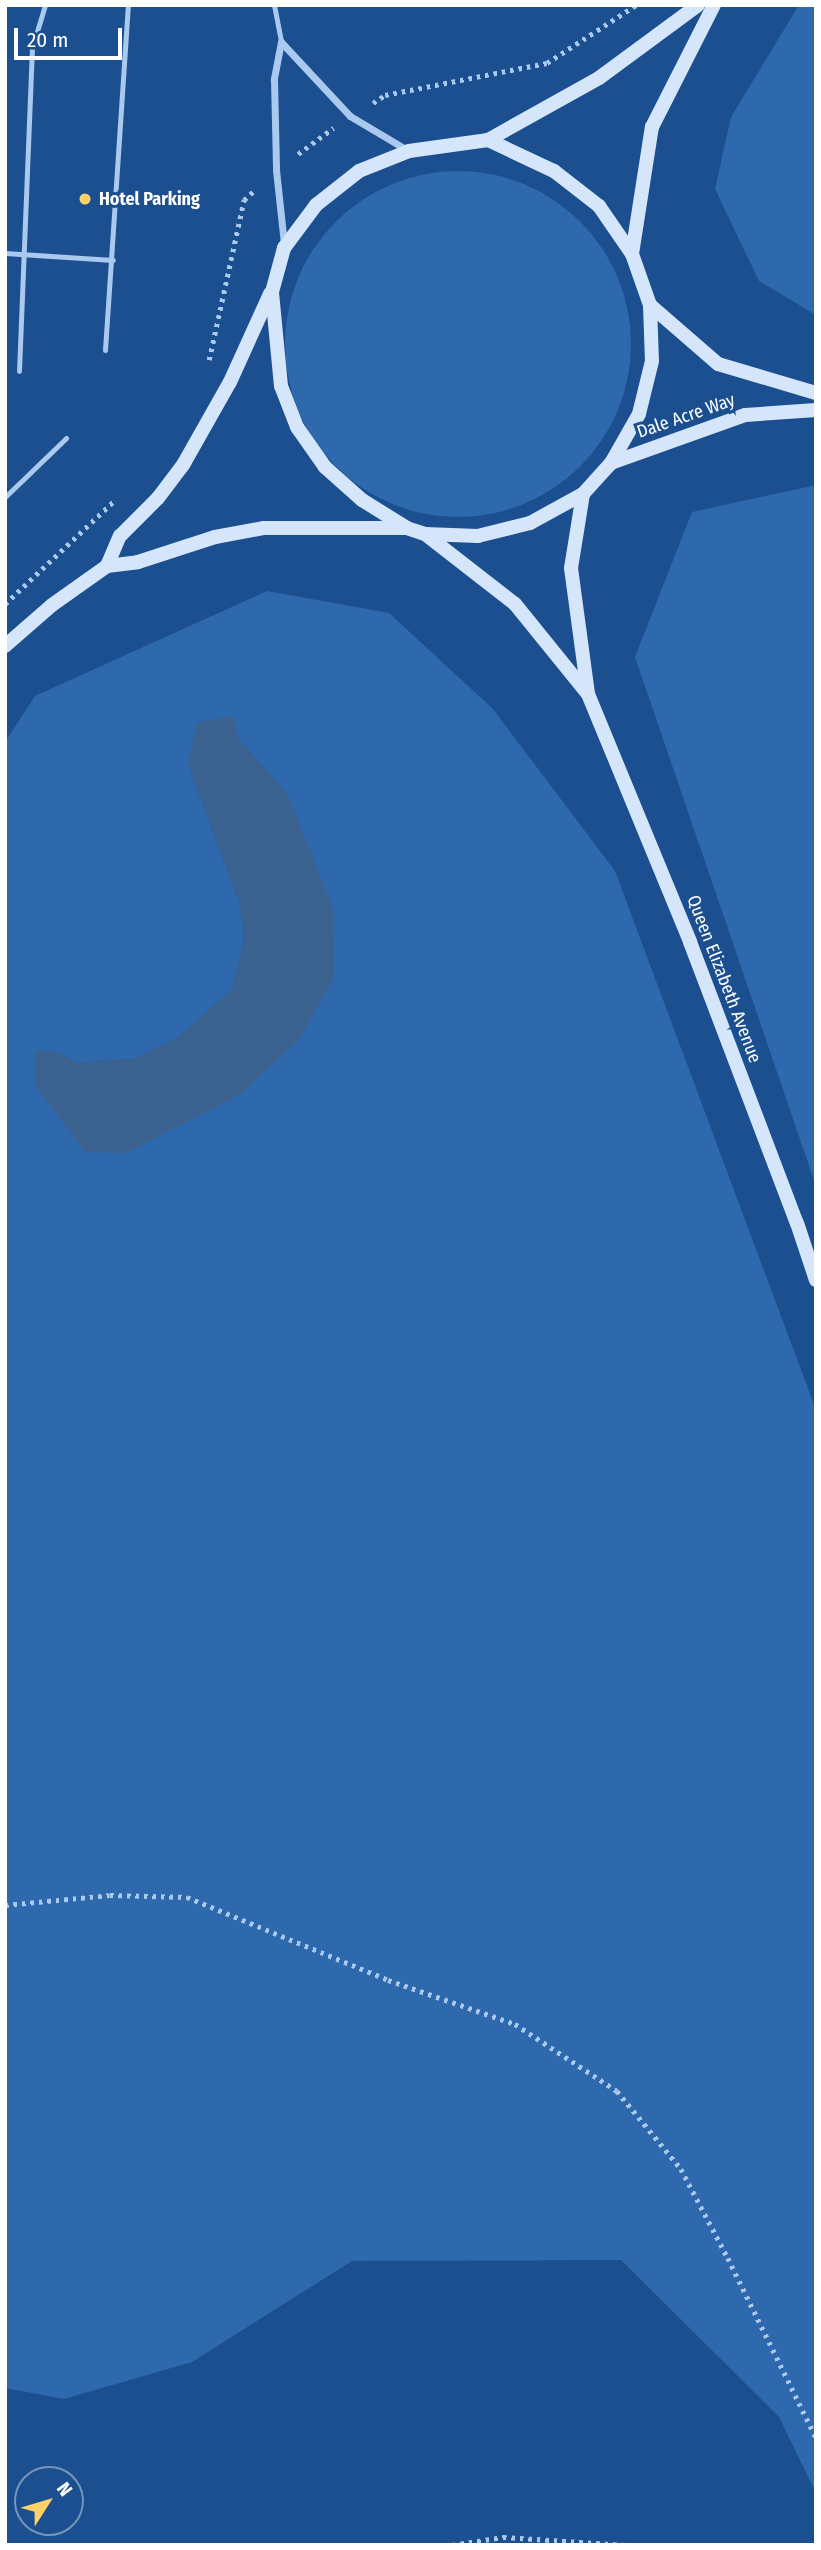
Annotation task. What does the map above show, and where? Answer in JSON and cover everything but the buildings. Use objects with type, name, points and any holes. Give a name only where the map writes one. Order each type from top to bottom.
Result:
[{"type":"street","points":[[284,248],[316,205],[359,171],[409,151],[488,140],[599,78],[698,5]]},
{"type":"street","points":[[632,254],[652,127],[714,5]]},
{"type":"street","points":[[281,42],[349,116],[409,151]]},
{"type":"street","points":[[107,566],[120,536],[158,498],[183,465],[230,382],[272,292],[284,248],[276,170],[274,79],[281,42]]},
{"type":"street","points":[[272,292],[281,386],[297,427],[314,452],[340,481],[362,500],[407,528],[425,534],[478,536],[530,523],[583,494],[611,463],[639,414],[652,361],[650,305],[632,254],[599,206],[554,171],[488,140]]},
{"type":"street","name":"Dale Acre Way","points":[[650,305],[718,364],[816,393]]},
{"type":"street","name":"Dale Acre Way","points":[[611,463],[745,415],[816,410]]},
{"type":"street","name":"Queen Elizabeth Avenue","points":[[583,494],[571,568],[588,694],[690,942],[797,1223],[816,1280]]},
{"type":"street","points":[[5,646],[52,605],[107,566],[138,562],[215,537],[264,528],[407,528]]},
{"type":"street","name":"Queen Elizabeth Avenue","points":[[425,534],[515,604],[588,694]]},
{"type":"lane","points":[[19,371],[32,48],[45,5]]},
{"type":"lane","points":[[105,351],[128,5]]},
{"type":"lane","points":[[274,5],[281,42]]},
{"type":"lane","points":[[5,253],[113,260]]},
{"type":"lane","points":[[5,497],[66,438]]},
{"type":"path","points":[[208,366],[244,200],[276,170],[349,116],[386,95],[547,63],[636,5]]},
{"type":"path","points":[[5,604],[121,495]]},
{"type":"path","points":[[5,1905],[110,1895],[187,1897],[388,1980],[515,2024],[617,2091],[681,2169],[729,2258],[816,2438]]},
{"type":"path","points":[[452,2545],[503,2537],[626,2545]]},
{"type":"shaded area","points":[[799,5],[816,5],[816,315],[759,281],[715,189],[731,117]]},
{"type":"shaded area","points":[[458,171],[492,174],[540,191],[568,210],[592,234],[611,262],[624,294],[631,344],[628,378],[611,426],[592,454],[568,478],[540,497],[508,510],[458,517],[424,514],[376,497],[348,478],[324,454],[305,426],[292,394],[285,344],[288,310],[305,262],[324,234],[348,210],[376,191],[408,178]]},
{"type":"shaded area","points":[[816,485],[816,1186],[635,657],[692,512]]},
{"type":"shaded area","points":[[267,591],[389,613],[493,709],[615,871],[816,1410],[816,2493],[779,2417],[621,2260],[352,2261],[192,2362],[64,2399],[5,2388],[5,742],[35,696]],"holes":[[[238,739],[288,795],[241,1094],[36,1061],[35,1051],[54,1051],[77,1063],[134,1059],[177,1038],[232,990],[245,937],[239,901],[188,764]]]},
{"type":"shaded area","points":[[234,716],[238,739],[288,795],[333,909],[334,977],[300,1038],[241,1094],[126,1153],[85,1152],[35,1085],[35,1051],[54,1051],[77,1063],[134,1059],[177,1038],[232,990],[245,937],[239,901],[188,764],[197,723]]},
{"type":"place","name":"Hotel Parking","points":[[85,199]]}]
